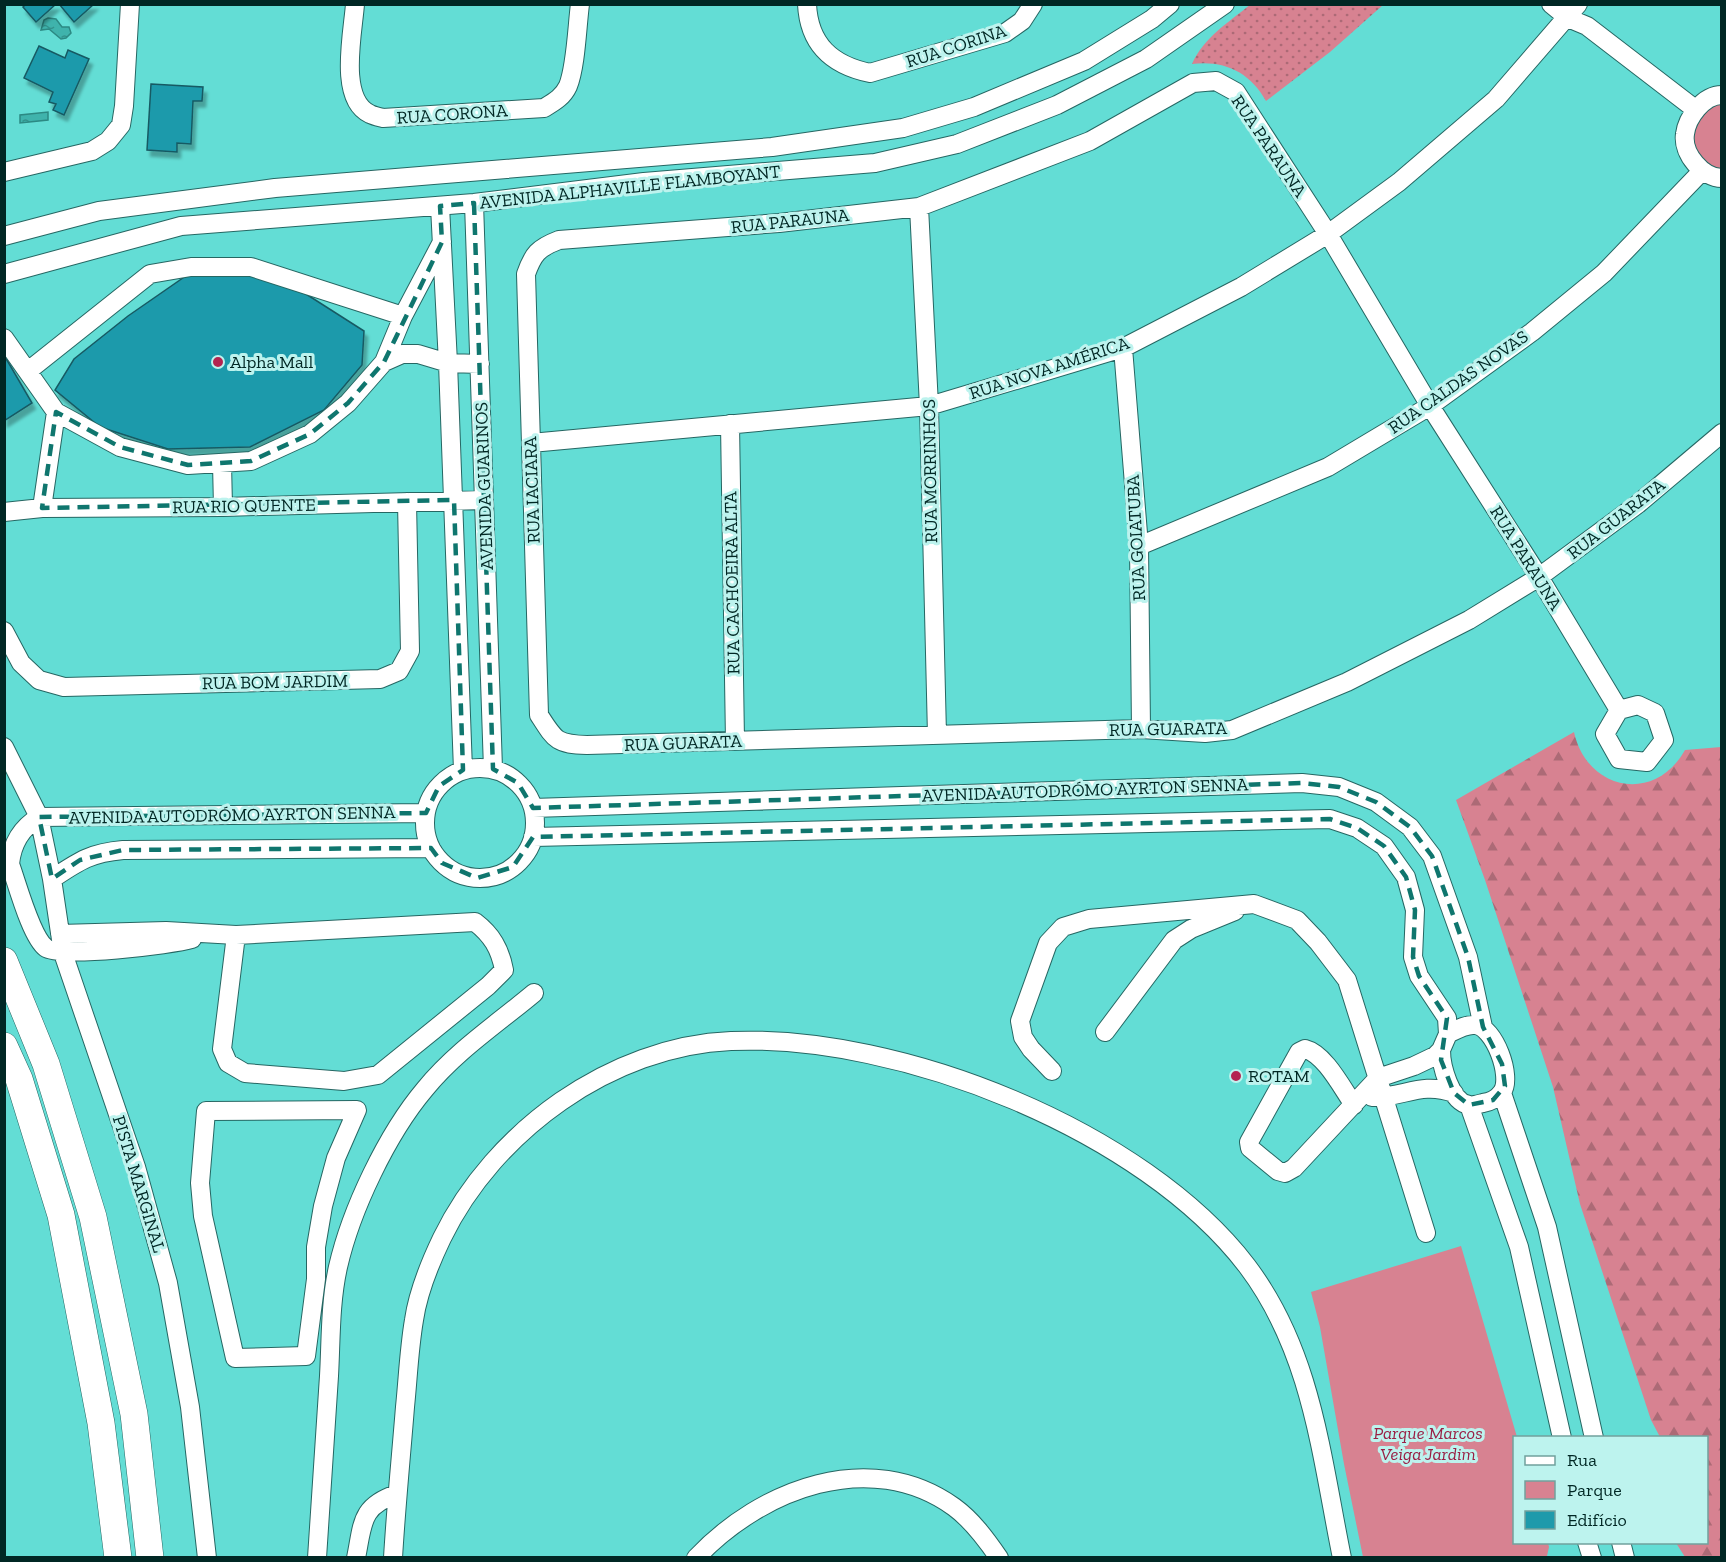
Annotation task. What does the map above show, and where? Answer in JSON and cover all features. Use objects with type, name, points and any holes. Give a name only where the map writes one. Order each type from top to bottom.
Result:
[{"type":"highway","points":[[4,961],[46,1064],[93,1217],[134,1414],[150,1557]]},
{"type":"highway","points":[[4,1046],[19,1079],[61,1215],[101,1423],[118,1557]]},
{"type":"street","points":[[4,172],[92,151],[108,141],[120,125],[124,106],[130,4]]},
{"type":"street","name":"RUA CORONA","points":[[355,4],[350,66],[352,89],[357,101],[368,113],[383,118],[544,108],[558,100],[568,86],[573,65],[580,4]]},
{"type":"street","name":"RUA CORINA","points":[[807,4],[808,21],[815,39],[831,56],[848,69],[870,74],[1005,33],[1022,21],[1033,4]]},
{"type":"street","name":"AVENIDA ALPHAVILLE FLAMBOYANT","points":[[4,236],[99,211],[276,188],[772,147],[903,128],[974,108],[1084,61],[1152,19],[1170,4]]},
{"type":"street","name":"AVENIDA ALPHAVILLE FLAMBOYANT","points":[[4,274],[181,226],[474,203],[644,182],[875,163],[957,144],[1057,105],[1146,59],[1225,4]]},
{"type":"street","points":[[1551,4],[1575,8],[1587,26],[1695,109]]},
{"type":"street","name":"RUA NOVA AMÉRICA","points":[[531,443],[929,406],[1123,348],[1242,287],[1328,234],[1398,183],[1496,99],[1575,8]]},
{"type":"street","name":"RUA PARAUNA","points":[[558,240],[779,223],[919,207],[1090,141],[1193,83],[1216,81],[1236,93],[1328,234],[1430,406],[1539,577],[1619,710]]},
{"type":"street","points":[[1722,95],[1717,95],[1695,109],[1685,134],[1686,148],[1702,171],[1714,178],[1722,178]]},
{"type":"street","points":[[641,157],[644,182]]},
{"type":"street","name":"RUA CALDAS NOVAS","points":[[1139,546],[1328,467],[1430,406],[1532,332],[1604,273],[1702,171]]},
{"type":"street","name":"AVENIDA GUARINOS","points":[[474,203],[493,769]]},
{"type":"street","name":"AVENIDA GUARINOS","points":[[440,206],[454,500],[463,770]]},
{"type":"street","name":"RUA MORRINHOS","points":[[919,207],[929,406],[936,735]]},
{"type":"street","name":"RUA IACIARA","points":[[558,240],[544,246],[532,256],[526,274],[538,715],[552,736],[565,744]]},
{"type":"street","points":[[4,338],[56,412],[120,447],[188,465],[251,461],[310,434],[348,403],[384,362],[403,316],[441,242]]},
{"type":"street","points":[[27,371],[150,274],[191,267],[251,267],[403,316]]},
{"type":"street","name":"RUA GOIATUBA","points":[[1123,348],[1139,546],[1141,729]]},
{"type":"street","points":[[384,362],[402,354],[418,354],[448,363],[480,364]]},
{"type":"street","points":[[42,508],[56,412]]},
{"type":"street","name":"RUA CACHOEIRA ALTA","points":[[730,424],[735,741]]},
{"type":"street","name":"RUA GUARATA","points":[[565,744],[1141,729],[1205,733],[1232,730],[1347,682],[1469,620],[1539,577],[1638,504],[1722,434]]},
{"type":"street","points":[[222,463],[222,507]]},
{"type":"street","name":"RUA RIO QUENTE","points":[[4,512],[42,508],[222,507],[484,500]]},
{"type":"street","name":"RUA BOM JARDIM","points":[[4,631],[21,663],[39,680],[64,687],[380,680],[399,671],[410,651],[407,501]]},
{"type":"street","name":"PISTA MARGINAL","points":[[4,747],[39,817],[52,879],[63,952],[136,1167],[168,1283],[190,1407],[207,1557]]},
{"type":"street","points":[[493,769],[506,774],[527,794],[533,808],[535,822],[533,837],[526,854],[513,867],[496,876],[477,878],[459,873],[442,863],[431,848],[425,831],[426,813],[430,798],[450,776],[463,770],[493,769]]},
{"type":"street","name":"AVENIDA AUTODRÓMO AYRTON SENNA","points":[[533,808],[1290,783],[1339,787],[1376,802],[1410,827],[1432,856],[1468,957],[1483,1027],[1491,1035],[1499,1050],[1505,1086],[1502,1093],[1547,1227],[1594,1436]]},
{"type":"street","name":"AVENIDA AUTODRÓMO AYRTON SENNA","points":[[39,817],[426,813]]},
{"type":"street","points":[[39,817],[18,835],[10,864],[35,937],[46,949],[63,952],[137,939]]},
{"type":"street","name":"AVENIDA AUTODRÓMO AYRTON SENNA","points":[[533,837],[1330,819],[1357,828],[1384,846],[1406,877],[1414,910],[1413,957],[1419,976],[1448,1018],[1444,1042],[1444,1072],[1454,1093],[1461,1101],[1469,1105]]},
{"type":"street","name":"AVENIDA AUTODRÓMO AYRTON SENNA","points":[[52,879],[80,860],[100,852],[123,850],[431,848]]},
{"type":"street","points":[[1105,1032],[1174,940],[1191,929],[1254,904]]},
{"type":"street","points":[[1052,1071],[1030,1049],[1023,1037],[1020,1022],[1048,943],[1063,927],[1089,919],[1254,904],[1297,920],[1318,942],[1347,980],[1426,1233]]},
{"type":"street","points":[[60,934],[187,940],[206,934],[236,935],[475,922],[489,933],[501,955],[504,970],[488,986],[378,1076],[344,1081],[245,1073],[228,1063],[222,1049],[236,935]]},
{"type":"street","points":[[317,1557],[332,1311],[338,1269],[354,1218],[396,1128],[426,1087],[472,1043],[534,993]]},
{"type":"street","points":[[1358,1101],[1313,1051],[1305,1049],[1299,1052],[1249,1142],[1250,1148],[1278,1171],[1285,1173],[1294,1168],[1358,1101],[1378,1078],[1435,1056],[1444,1042],[1466,1026],[1483,1027]]},
{"type":"street","points":[[393,1557],[414,1318],[443,1236],[473,1187],[517,1137],[554,1106],[577,1091],[651,1057],[703,1044],[730,1041],[803,1045],[876,1056],[940,1073],[987,1089],[1024,1104],[1095,1141],[1145,1173],[1193,1209],[1228,1244],[1259,1283],[1294,1348],[1309,1395],[1342,1557]]},
{"type":"street","points":[[1358,1101],[1419,1088],[1443,1089],[1454,1093]]},
{"type":"street","points":[[1502,1093],[1493,1100],[1469,1105],[1519,1247],[1562,1436]]},
{"type":"street","points":[[357,1110],[336,1158],[323,1206],[316,1247],[316,1279],[306,1356],[235,1358],[202,1216],[200,1183],[206,1111],[357,1110]]},
{"type":"street","points":[[323,1206],[338,1209],[354,1218]]},
{"type":"street","points":[[696,1557],[726,1529],[767,1503],[789,1493],[830,1480],[868,1477],[905,1483],[939,1497],[969,1520],[999,1557]]},
{"type":"street","points":[[357,1557],[364,1517],[377,1503],[397,1494]]},
{"type":"highlighted area","points":[[474,203],[493,769],[518,783],[533,808],[1302,783],[1339,787],[1376,802],[1410,827],[1432,856],[1468,957],[1483,1027],[1502,1064],[1505,1086],[1493,1100],[1469,1105],[1454,1093],[1441,1060],[1447,1018],[1419,976],[1413,957],[1415,910],[1406,877],[1384,846],[1357,828],[1330,819],[533,837],[513,867],[477,878],[442,863],[431,848],[123,850],[80,860],[52,879],[39,817],[426,813],[439,786],[463,770],[454,500],[42,508],[56,412],[120,447],[188,465],[251,461],[310,434],[348,403],[384,362],[442,242],[440,206]]},
{"type":"green space","points":[[1251,4],[1383,5],[1330,52],[1266,101],[1252,82],[1235,70],[1215,64],[1192,64],[1210,38]]},
{"type":"green space","points":[[1721,99],[1721,175],[1716,174],[1692,149],[1697,114]]},
{"type":"green space","points":[[1574,732],[1581,752],[1593,767],[1607,778],[1623,783],[1640,784],[1657,778],[1672,767],[1685,750],[1721,747],[1721,1557],[1685,1557],[1677,1544],[1708,1544],[1708,1436],[1659,1436],[1651,1420],[1580,1204],[1553,1087],[1485,880],[1456,800]]},
{"type":"green space","name":"Parque Marcos Veiga Jardim","points":[[1461,1246],[1517,1436],[1513,1436],[1513,1544],[1548,1544],[1547,1556],[1363,1557],[1320,1327],[1311,1292]]},
{"type":"water","points":[[56,19],[62,27],[69,27],[71,33],[61,39],[49,29],[41,30],[44,20]]},
{"type":"water","points":[[48,112],[48,120],[20,123],[20,115]]},
{"type":"building","points":[[26,4],[56,4],[36,22],[23,7]]},
{"type":"building","points":[[59,4],[94,4],[74,22]]},
{"type":"building","points":[[39,46],[65,58],[68,50],[89,59],[64,115],[53,110],[56,104],[49,102],[53,92],[24,78]]},
{"type":"building","points":[[151,84],[203,87],[202,101],[193,101],[191,144],[177,143],[177,152],[147,150]]},
{"type":"building","name":"Alpha Mall","points":[[193,271],[249,274],[306,294],[364,331],[362,365],[324,410],[250,447],[168,449],[100,427],[55,390],[74,359],[128,316]]},
{"type":"building","points":[[4,355],[32,403],[4,421]]},
{"type":"place","name":"Alpha Mall","points":[[218,362]]},
{"type":"place","name":"ROTAM","points":[[1236,1076]]}]
